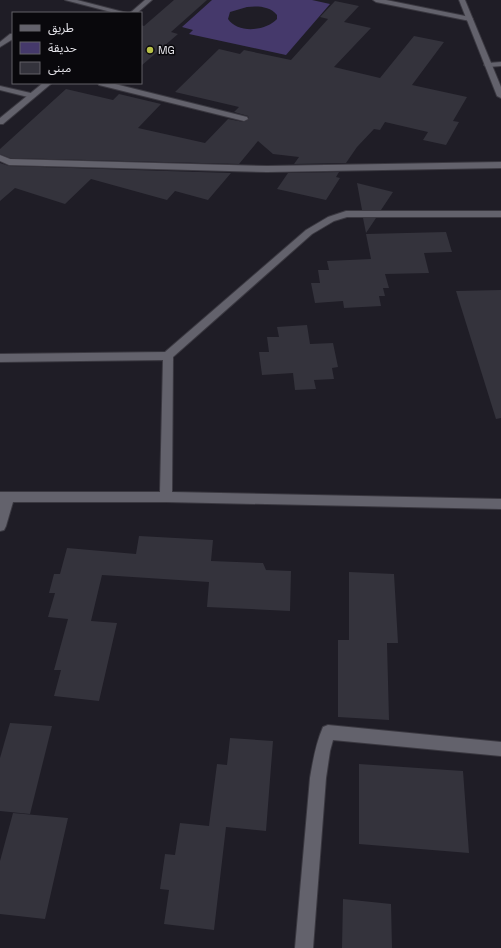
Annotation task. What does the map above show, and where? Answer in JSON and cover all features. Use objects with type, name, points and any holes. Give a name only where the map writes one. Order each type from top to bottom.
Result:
[{"type":"street","points":[[68,0],[120,12]]},
{"type":"street","points":[[134,12],[149,0]]},
{"type":"street","points":[[376,0],[470,19]]},
{"type":"street","points":[[462,0],[501,96]]},
{"type":"street","points":[[0,45],[12,37]]},
{"type":"street","points":[[488,65],[501,64]]},
{"type":"street","points":[[0,122],[47,84]]},
{"type":"street","points":[[106,84],[244,119]]},
{"type":"street","points":[[0,88],[32,96]]},
{"type":"street","points":[[0,158],[9,162],[267,169],[501,165]]},
{"type":"street","points":[[0,358],[168,356],[309,232],[331,219],[346,214],[501,214]]},
{"type":"street","points":[[166,497],[168,356]]},
{"type":"street","points":[[0,526],[4,497],[166,497],[501,504]]},
{"type":"street","points":[[304,948],[318,778],[322,751],[328,732],[501,749]]},
{"type":"green space","points":[[212,0],[312,0],[330,4],[286,55],[189,34],[193,30],[182,27]],"holes":[[[247,7],[267,8],[277,15],[277,19],[266,26],[252,29],[238,27],[228,19],[230,12]]]},
{"type":"building","points":[[174,0],[207,0],[171,32],[178,34],[142,65],[142,25],[144,26]]},
{"type":"building","points":[[335,1],[359,6],[344,22],[371,28],[334,67],[380,78],[414,36],[444,42],[412,85],[467,97],[453,121],[459,122],[446,145],[423,140],[428,132],[385,122],[380,130],[374,129],[357,147],[346,163],[294,164],[299,157],[273,154],[258,141],[239,164],[10,158],[0,154],[0,149],[66,89],[113,100],[119,94],[161,104],[138,128],[205,143],[228,119],[244,122],[249,119],[248,116],[234,112],[239,107],[175,92],[219,49],[240,54],[244,50],[291,60],[328,19],[320,17]]},
{"type":"building","points":[[0,163],[9,166],[231,173],[208,200],[175,191],[167,200],[91,179],[65,204],[15,188],[0,201]]},
{"type":"building","points":[[339,172],[336,177],[340,178],[326,200],[277,189],[288,173]]},
{"type":"building","points":[[357,183],[393,192],[381,210],[362,210]]},
{"type":"building","points":[[363,218],[376,218],[366,233]]},
{"type":"building","points":[[446,232],[452,252],[424,253],[429,273],[385,274],[389,288],[383,288],[385,296],[379,296],[381,306],[344,308],[343,301],[315,303],[311,283],[320,283],[318,270],[329,270],[327,261],[371,259],[366,234]]},
{"type":"building","points":[[501,290],[501,418],[496,419],[456,291]]},
{"type":"building","points":[[307,325],[310,344],[333,343],[338,367],[332,368],[334,379],[314,380],[316,389],[295,390],[293,373],[262,375],[259,352],[269,352],[267,337],[279,337],[277,327]]},
{"type":"building","points":[[139,536],[213,540],[211,561],[263,563],[266,570],[291,571],[290,611],[207,607],[209,582],[102,575],[91,621],[117,623],[99,701],[54,696],[61,670],[54,670],[68,619],[48,617],[55,593],[49,593],[54,574],[60,574],[67,548],[136,554]]},
{"type":"building","points":[[349,572],[394,574],[398,643],[387,643],[389,720],[338,717],[338,640],[349,640]]},
{"type":"building","points":[[10,723],[52,726],[30,814],[0,811],[0,758]]},
{"type":"building","points":[[230,738],[273,741],[266,831],[226,827],[214,930],[164,924],[169,890],[160,889],[165,854],[175,855],[180,823],[209,826],[217,764],[227,765]]},
{"type":"building","points":[[359,764],[463,771],[469,853],[359,844]]},
{"type":"building","points":[[13,813],[68,818],[45,919],[0,914],[0,861]]},
{"type":"building","points":[[343,899],[391,904],[392,948],[342,948]]},
{"type":"place","name":"MG","points":[[150,50]]}]
